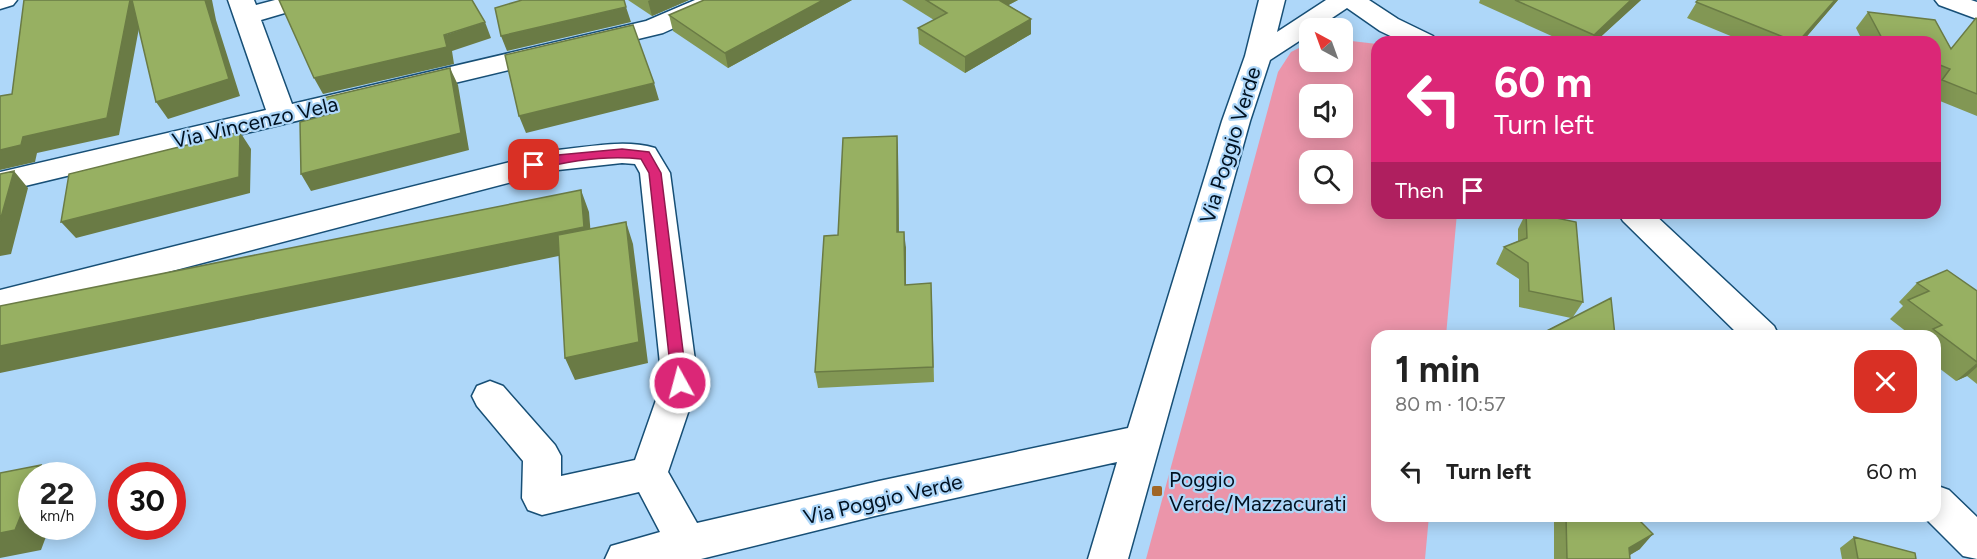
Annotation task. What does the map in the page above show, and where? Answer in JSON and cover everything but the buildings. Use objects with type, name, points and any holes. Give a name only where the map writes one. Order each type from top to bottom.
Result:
[{"type":"street","points":[[282,116],[244,8],[303,0]]},
{"type":"street","name":"Via Vincenzo Vela","points":[[0,182],[654,27],[716,0]]},
{"type":"street","name":"Via Poggio Verde","points":[[1108,559],[1236,121],[1258,56],[1272,0]]},
{"type":"street","name":"Via Poggio Verde","points":[[1258,56],[1343,0]]},
{"type":"street","points":[[1352,0],[1389,25],[1412,36]]},
{"type":"street","points":[[1391,0],[1396,12],[1418,36]]},
{"type":"street","points":[[1948,0],[1977,11]]},
{"type":"street","points":[[0,303],[558,159],[622,153],[645,155],[655,173],[680,383],[649,473],[687,544]]},
{"type":"street","points":[[1640,219],[1756,330]]},
{"type":"street","points":[[490,396],[542,456],[542,498],[649,473]]},
{"type":"street","name":"Via Poggio Verde","points":[[625,559],[879,498],[1142,441]]},
{"type":"street","points":[[1941,508],[1977,543]]},
{"type":"shaded area","points":[[1353,41],[1371,43],[1371,219],[1456,219],[1447,330],[1371,330],[1371,522],[1428,522],[1425,559],[1146,559],[1278,72],[1291,52],[1299,48],[1299,72],[1353,72]]},
{"type":"place","name":"Poggio Verde/Mazzacurati","points":[[1157,491]]},
{"type":"route","points":[[534,165],[558,159],[622,153],[645,155],[655,173],[680,383]]}]
